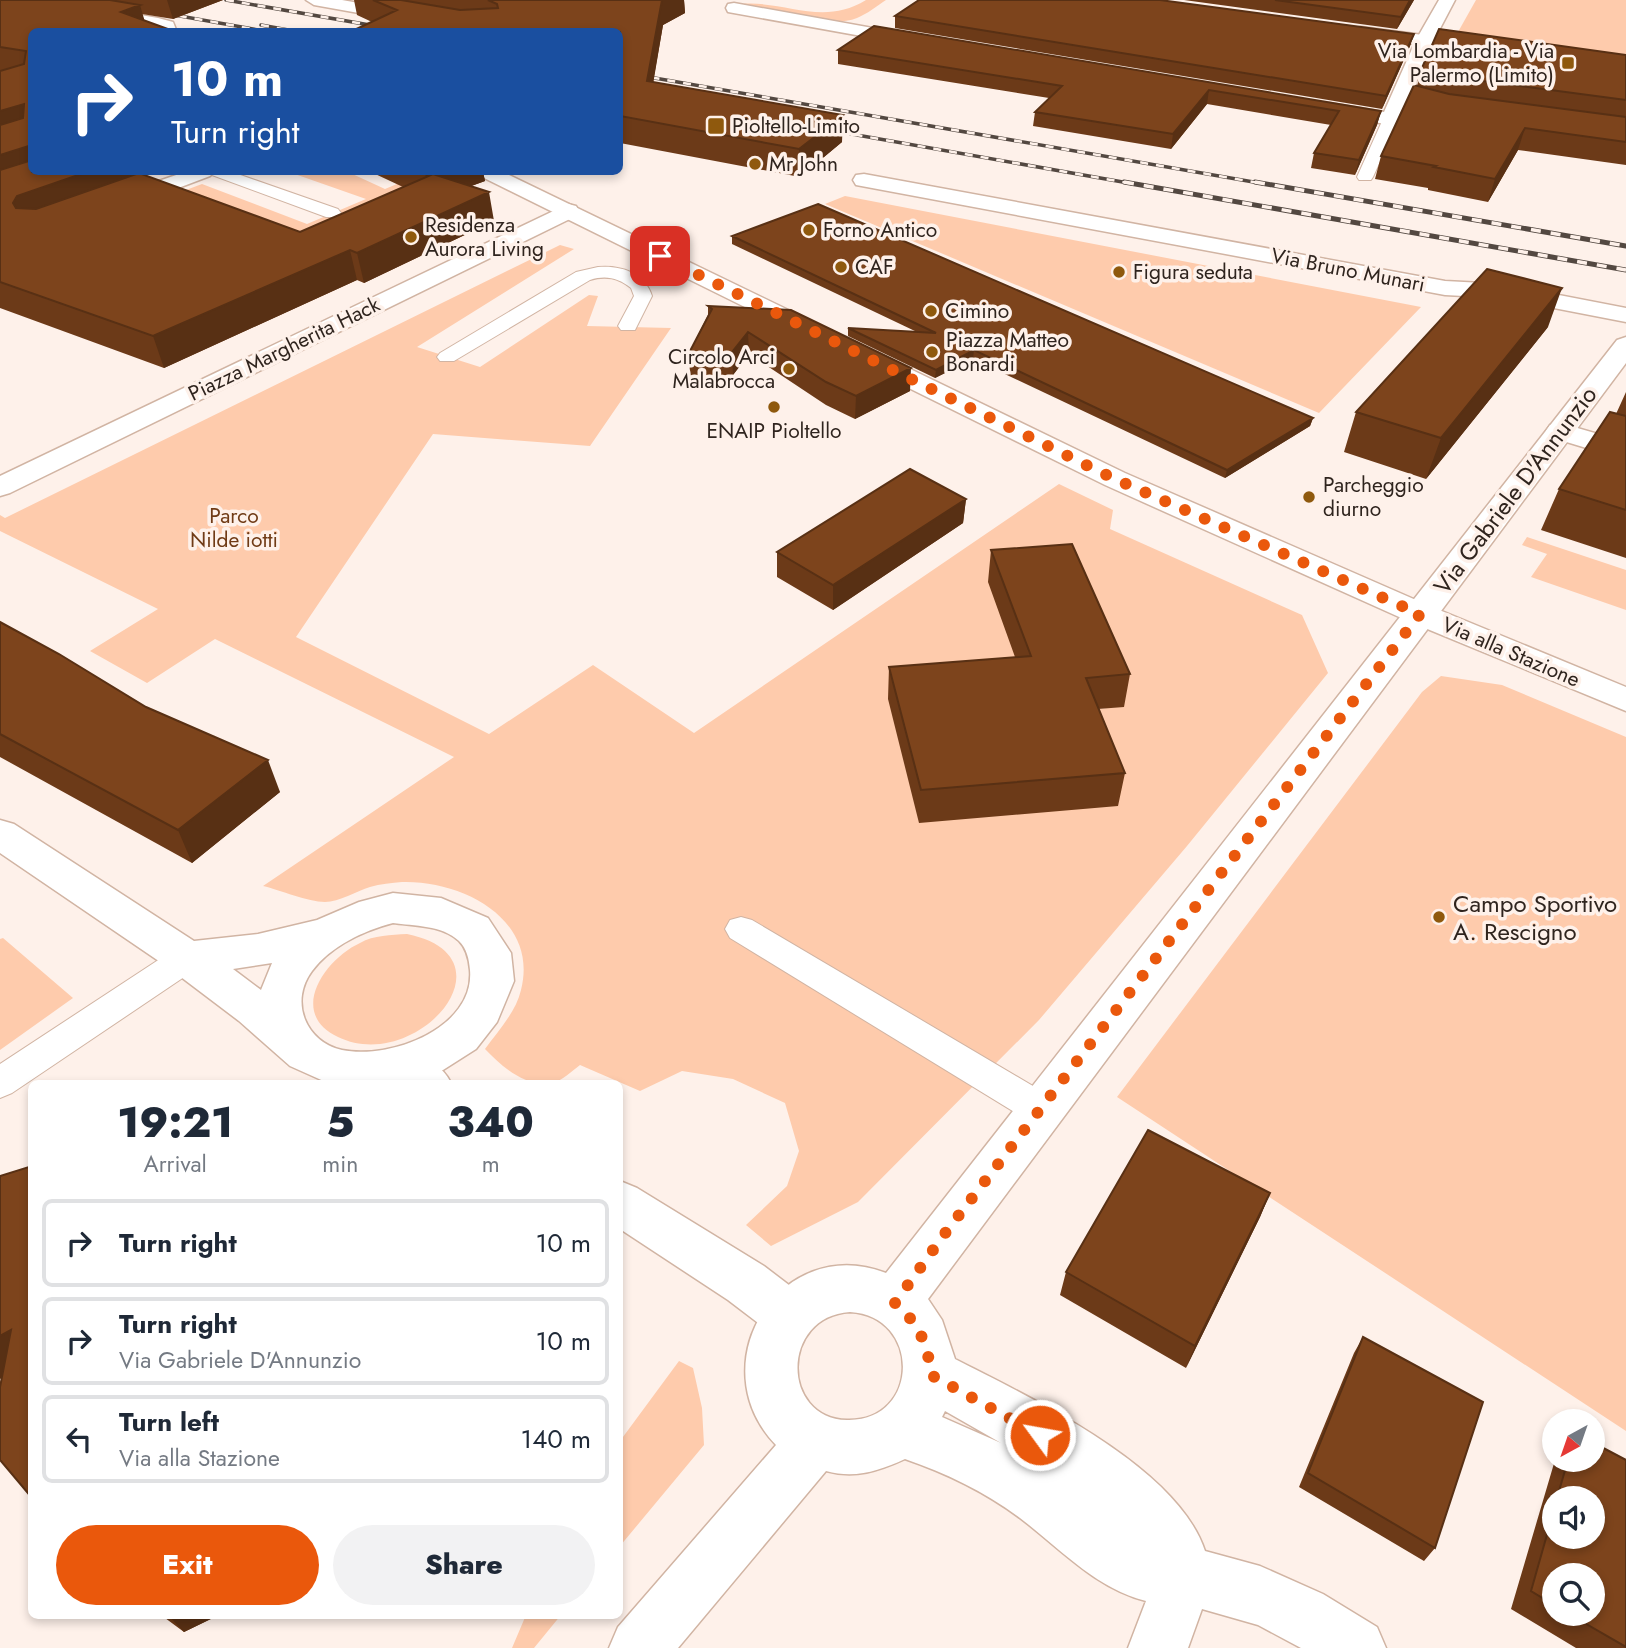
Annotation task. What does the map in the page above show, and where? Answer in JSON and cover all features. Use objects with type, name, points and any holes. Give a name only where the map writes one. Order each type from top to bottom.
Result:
[{"type":"street","points":[[23,0],[158,23],[168,28]]},
{"type":"street","points":[[314,0],[422,19]]},
{"type":"street","points":[[1309,105],[1391,119],[1425,40],[1447,0]]},
{"type":"street","points":[[734,8],[940,45]]},
{"type":"street","points":[[872,33],[891,21]]},
{"type":"street","points":[[1346,30],[1501,50]]},
{"type":"street","points":[[1401,96],[1422,102]]},
{"type":"street","points":[[103,208],[195,175]]},
{"type":"street","name":"Via alla Stazione","points":[[493,175],[1115,479],[1420,614],[1626,700]]},
{"type":"street","name":"Via Bruno Munari","points":[[864,180],[1445,288],[1502,291],[1624,315]]},
{"type":"street","name":"Piazza Margherita Hack","points":[[0,487],[568,211]]},
{"type":"street","name":"Via Gabriele D'Annunzio","points":[[895,1303],[946,1232],[1626,345]]},
{"type":"street","points":[[1560,431],[1626,451]]},
{"type":"street","points":[[0,834],[241,996],[288,1037],[310,1056],[340,1069],[415,1075],[461,1036],[477,1019],[488,1000],[493,980],[493,961],[486,944],[475,930],[439,911],[417,908],[369,913],[346,921],[324,934],[303,953],[289,974],[281,997],[281,1020],[288,1037]]},
{"type":"street","points":[[187,958],[258,950],[324,934]]},
{"type":"street","points":[[623,1205],[746,1283],[789,1315]]},
{"type":"street","points":[[839,1289],[859,1289],[878,1294],[895,1303],[911,1317],[923,1334],[931,1375],[926,1395],[916,1414],[901,1430],[883,1440],[861,1446],[817,1440],[796,1425],[779,1406],[770,1383],[769,1358],[776,1335],[789,1315],[803,1302],[820,1294],[839,1289]]},
{"type":"street","points":[[931,1375],[1017,1420],[1125,1492],[1168,1538],[1179,1560],[1182,1576],[1158,1648]]},
{"type":"street","points":[[901,1430],[950,1446],[984,1462],[1029,1490],[1125,1565],[1161,1576],[1182,1576],[1249,1592],[1306,1618],[1356,1648]]},
{"type":"street","points":[[639,1648],[817,1440]]},
{"type":"lane","points":[[1365,177],[1391,119]]},
{"type":"lane","points":[[226,175],[332,213]]},
{"type":"lane","points":[[155,189],[180,198]]},
{"type":"lane","points":[[447,356],[583,276],[601,271],[616,272],[660,256]]},
{"type":"lane","points":[[616,272],[635,282],[642,291],[641,303],[628,326]]},
{"type":"lane","points":[[741,929],[1042,1110]]},
{"type":"lane","points":[[0,1083],[187,958]]},
{"type":"green space","points":[[866,0],[886,0],[857,18],[831,22],[799,18],[741,4],[773,5],[819,12],[850,8]]},
{"type":"green space","points":[[1476,0],[1626,0],[1626,55],[1458,32]]},
{"type":"green space","points":[[298,175],[355,175],[385,189],[419,175],[431,175],[444,182],[312,244],[178,193],[202,184],[307,224],[366,199]]},
{"type":"green space","points":[[845,196],[1421,307],[1319,413],[825,204]]},
{"type":"green space","name":"Parco Nilde iotti","points":[[560,245],[574,249],[417,347],[480,367],[589,295],[598,296],[587,326],[671,328],[590,446],[433,434],[296,637],[489,734],[593,665],[694,733],[1059,484],[1113,510],[1110,529],[1302,615],[1328,673],[1187,846],[1039,1020],[858,1202],[771,1246],[746,1225],[787,1186],[799,1151],[785,1103],[733,1079],[682,1071],[640,1091],[623,1084],[623,1080],[615,1080],[580,1065],[560,1080],[524,1079],[506,1069],[485,1049],[515,1006],[521,990],[524,965],[518,943],[507,924],[491,909],[471,897],[425,883],[378,885],[325,902],[263,886],[454,757],[215,639],[147,683],[90,651],[158,609],[0,531],[0,515],[5,518]],"holes":[[[1026,688],[1124,706],[1080,711]]]},
{"type":"green space","points":[[1527,537],[1626,570],[1626,610],[1531,577],[1547,554],[1522,545]]},
{"type":"green space","name":"Campo Sportivo A. Rescigno","points":[[1441,676],[1502,685],[1626,737],[1626,1431],[1605,1417],[1605,1409],[1592,1409],[1117,1097],[1422,692]]},
{"type":"green space","points":[[407,934],[439,947],[454,965],[455,987],[444,1008],[424,1027],[397,1040],[368,1044],[338,1037],[323,1027],[315,1014],[313,1001],[324,973],[347,951],[365,940]]},
{"type":"green space","points":[[3,938],[73,998],[0,1050],[0,939]]},
{"type":"green space","points":[[679,1361],[693,1368],[702,1408],[704,1445],[623,1542],[623,1437]]},
{"type":"green space","points":[[524,1619],[558,1619],[534,1648],[512,1648]]},
{"type":"building","points":[[0,0],[110,0],[140,5],[121,12],[165,28],[28,28],[28,146],[0,155],[0,125],[23,118],[24,104],[0,111],[0,71],[24,64],[26,51],[0,47]]},
{"type":"building","points":[[373,0],[401,0],[460,10],[498,8],[497,4],[488,0],[662,0],[647,81],[843,115],[799,149],[623,117],[623,28],[359,28],[397,10]]},
{"type":"building","points":[[919,0],[1160,0],[1414,34],[1386,96],[895,16]]},
{"type":"building","points":[[1275,0],[1410,0],[1401,17]]},
{"type":"building","points":[[874,26],[1381,111],[1359,160],[1314,153],[1339,111],[1209,90],[1173,134],[1035,112],[1062,86],[838,50]]},
{"type":"building","points":[[1439,29],[1626,55],[1626,100],[1451,77],[1421,70]]},
{"type":"building","points":[[1414,85],[1449,94],[1626,117],[1626,142],[1525,128],[1495,179],[1381,156]]},
{"type":"building","points":[[28,161],[28,175],[78,175],[17,196],[13,203],[16,208],[36,209],[133,175],[144,175],[300,232],[431,175],[489,192],[357,253],[350,250],[153,336],[0,282],[0,170]]},
{"type":"building","points":[[818,204],[1313,418],[1227,470],[974,350],[936,370],[848,328],[936,333],[732,236]]},
{"type":"building","points":[[1487,269],[1562,288],[1441,438],[1356,412]]},
{"type":"building","points":[[708,306],[791,310],[911,368],[856,396],[826,382],[748,332],[732,352],[689,353],[712,309]]},
{"type":"building","points":[[1610,412],[1626,416],[1626,510],[1559,489]]},
{"type":"building","points":[[910,469],[966,499],[833,585],[777,552]]},
{"type":"building","points":[[1072,544],[1130,674],[1086,678],[1125,773],[921,790],[889,667],[1031,656],[991,550]]},
{"type":"building","points":[[0,622],[146,707],[268,760],[178,830],[0,734]]},
{"type":"building","points":[[1148,1130],[1270,1193],[1195,1346],[1066,1272]]},
{"type":"building","points":[[28,1167],[28,1493],[0,1460],[0,1387],[11,1330],[0,1336],[0,1176]]},
{"type":"building","points":[[1363,1337],[1483,1402],[1435,1548],[1308,1473]]},
{"type":"building","points":[[1605,1449],[1626,1460],[1626,1647],[1590,1626],[1605,1626],[1605,1563],[1542,1563],[1542,1598],[1531,1591],[1543,1549],[1605,1549],[1605,1486],[1560,1486],[1565,1472],[1605,1472]]},
{"type":"railway","points":[[226,0],[387,28]]},
{"type":"railway","points":[[163,13],[247,28]]},
{"type":"railway","points":[[261,25],[277,28]]},
{"type":"railway","points":[[623,73],[1265,184]]},
{"type":"railway","points":[[823,129],[1134,184]]},
{"type":"railway","points":[[1124,182],[1626,270]]},
{"type":"railway","points":[[1255,182],[1626,246]]},
{"type":"place","name":"Via Lombardia - Via Palermo (Limito)","points":[[1568,63]]},
{"type":"place","name":"Pioltello-Limito","points":[[716,126]]},
{"type":"place","name":"Mr John","points":[[755,164]]},
{"type":"place","name":"Forno Antico","points":[[809,230]]},
{"type":"place","name":"Residenza Aurora Living","points":[[411,237]]},
{"type":"place","name":"CAF","points":[[841,267]]},
{"type":"place","name":"Figura seduta","points":[[1119,272]]},
{"type":"place","name":"Cimino","points":[[931,311]]},
{"type":"place","name":"Piazza Matteo Bonardi","points":[[932,352]]},
{"type":"place","name":"Circolo Arci Malabrocca","points":[[789,369]]},
{"type":"place","name":"ENAIP Pioltello","points":[[774,407]]},
{"type":"place","name":"Parcheggio diurno","points":[[1309,497]]},
{"type":"place","name":"Campo Sportivo A. Rescigno","points":[[1439,917]]},
{"type":"route","points":[[660,256],[1115,479],[1420,614],[946,1232],[895,1303],[911,1317],[923,1334],[931,1375],[1040,1435]]}]
